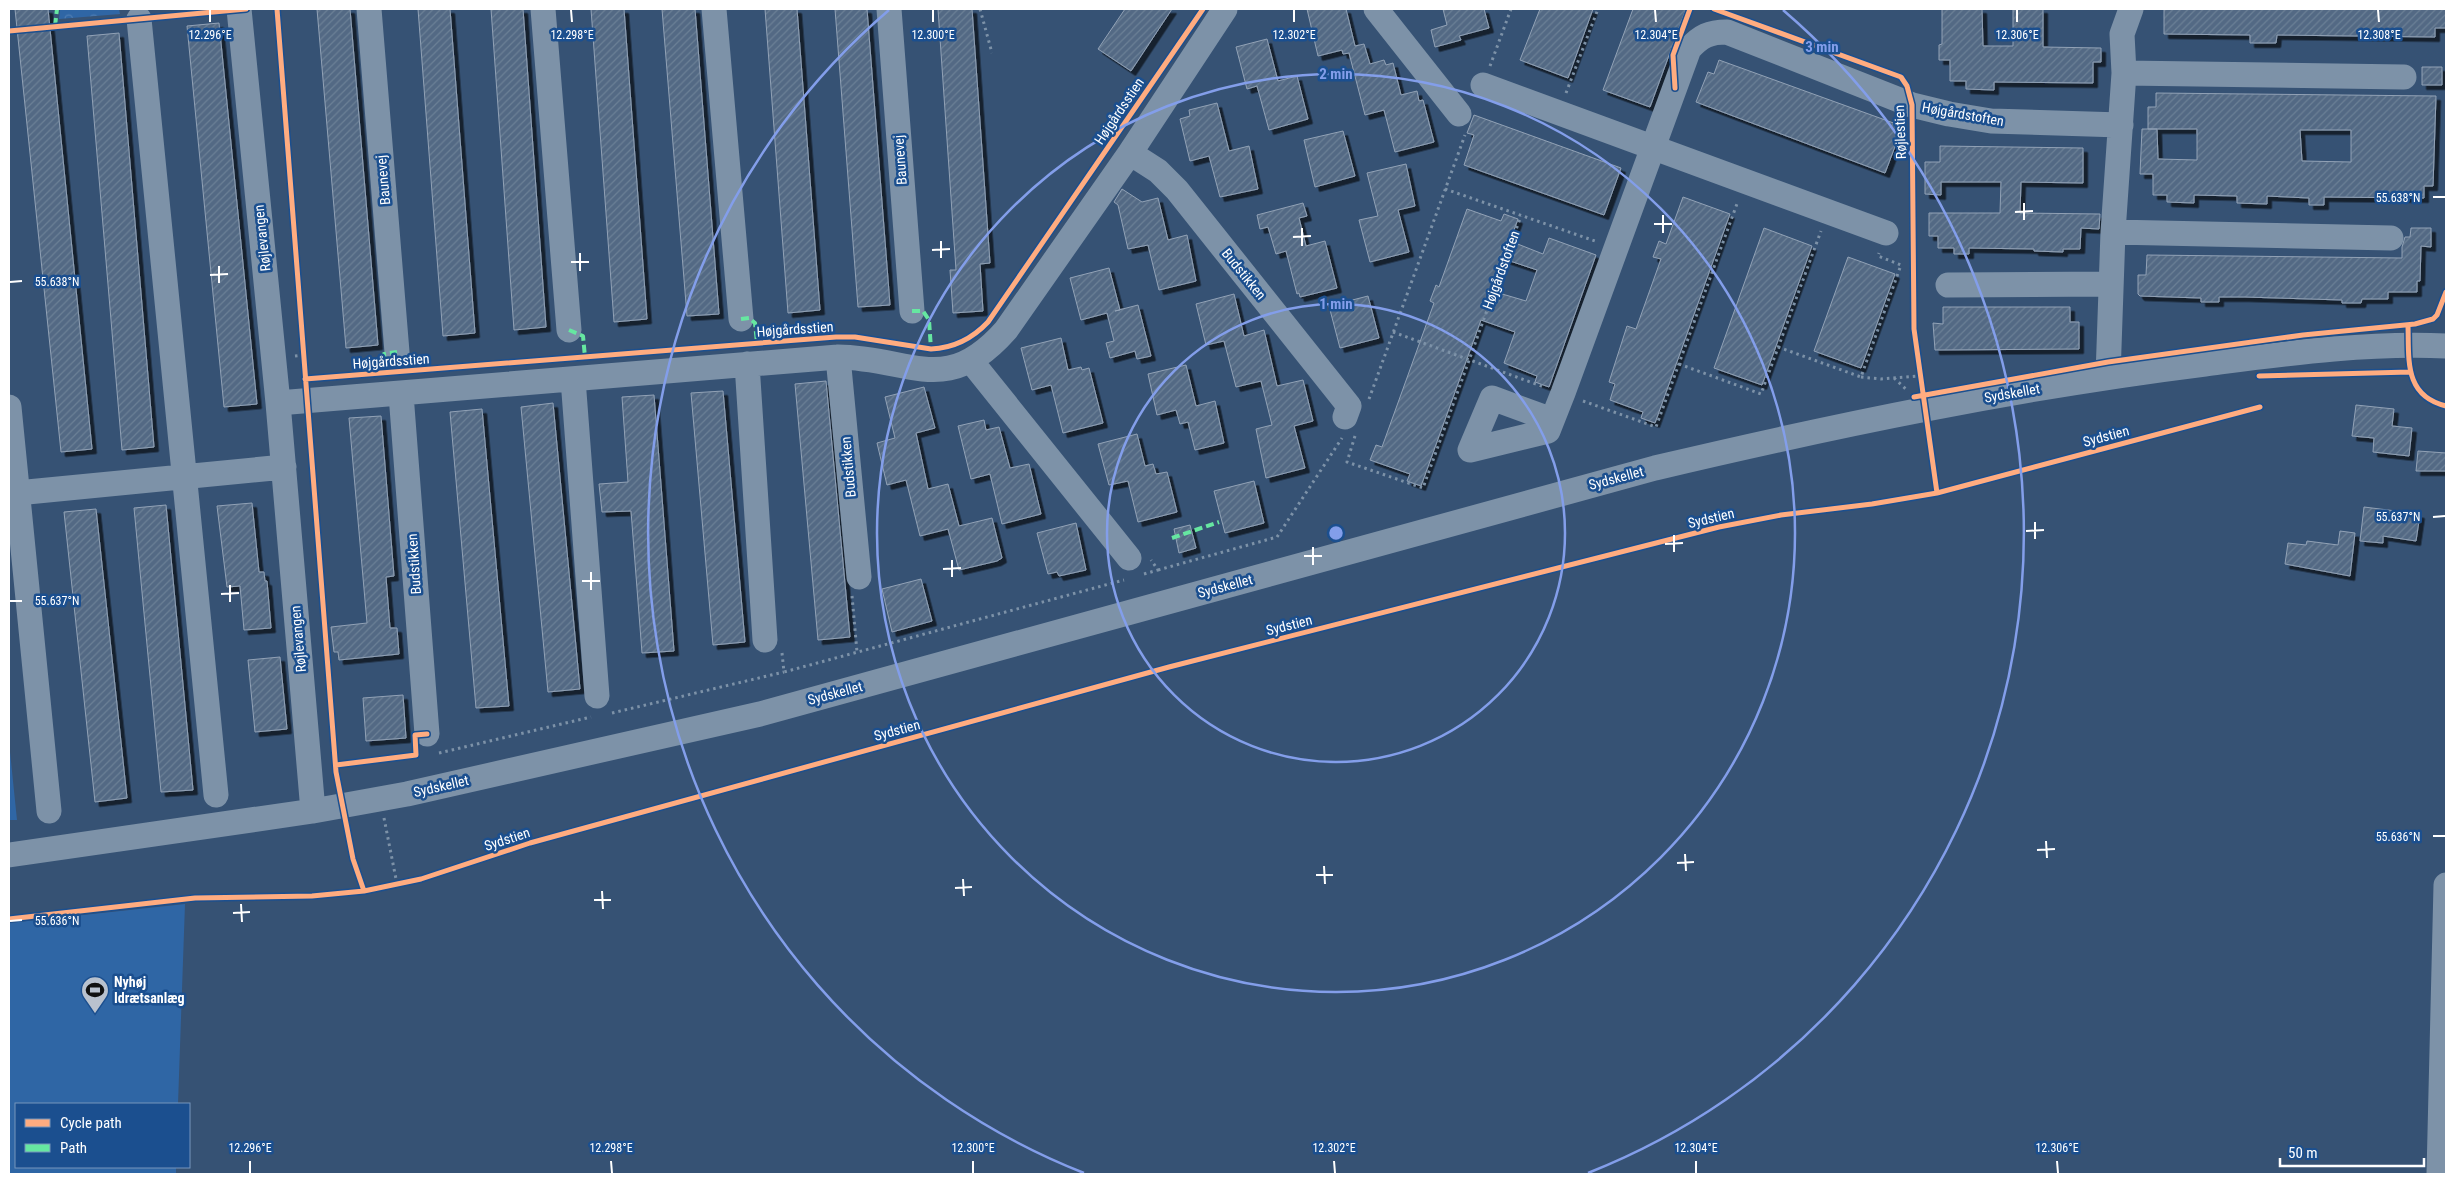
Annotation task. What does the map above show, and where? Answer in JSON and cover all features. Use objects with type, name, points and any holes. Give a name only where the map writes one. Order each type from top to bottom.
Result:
[{"type":"street","name":"Røjlevangen","points":[[239,9],[284,467],[313,811]]},
{"type":"street","name":"Baunevej","points":[[369,9],[397,352]]},
{"type":"street","points":[[542,9],[569,330]]},
{"type":"street","points":[[714,9],[741,319]]},
{"type":"street","name":"Baunevej","points":[[889,9],[912,311]]},
{"type":"street","points":[[278,403],[838,358],[866,358],[937,371],[971,361],[990,349],[1006,330],[1130,153],[1226,9]]},
{"type":"street","points":[[1376,9],[1463,122]]},
{"type":"street","points":[[2108,376],[2110,284],[2124,73],[2122,34],[2131,9]]},
{"type":"street","points":[[139,19],[216,795]]},
{"type":"street","name":"Højgårdstoften","points":[[1552,420],[1689,50],[1700,37],[1713,32],[1727,32],[1912,105],[1949,114],[1991,121],[2121,125]]},
{"type":"street","points":[[2124,73],[2404,77]]},
{"type":"street","points":[[1483,85],[1886,233]]},
{"type":"street","name":"Budstikken","points":[[1130,153],[1158,171],[1177,190],[1352,419]]},
{"type":"street","points":[[2113,232],[2391,238]]},
{"type":"street","points":[[1948,284],[2110,284]]},
{"type":"street","name":"Sydskellet","points":[[9,855],[313,811],[407,794],[760,714],[1655,468],[1803,433],[2108,376],[2348,349],[2446,346]]},
{"type":"street","name":"Budstikken","points":[[838,358],[859,578]]},
{"type":"street","points":[[971,361],[1133,570]]},
{"type":"street","points":[[747,364],[765,637]]},
{"type":"street","points":[[573,380],[597,696]]},
{"type":"street","name":"Budstikken","points":[[401,394],[427,734]]},
{"type":"street","points":[[9,407],[49,811]]},
{"type":"street","points":[[17,493],[284,467]]},
{"type":"street","points":[[2439,1174],[2446,886]]},
{"type":"path","points":[[980,9],[992,53]]},
{"type":"path","points":[[1483,85],[1510,9]]},
{"type":"path","points":[[1559,113],[1598,9]]},
{"type":"path","points":[[765,637],[780,639],[784,672],[1133,570],[1158,570],[1277,537],[1352,419],[1393,332],[1445,189],[1463,122]]},
{"type":"path","points":[[1393,332],[1468,361],[1656,427],[1745,181]]},
{"type":"path","points":[[1445,189],[1521,216]]},
{"type":"path","points":[[1679,364],[1761,394],[1828,212]]},
{"type":"path","points":[[1861,377],[1901,265],[1878,256],[1886,233]]},
{"type":"path","points":[[303,345],[304,363]]},
{"type":"path","points":[[1778,347],[1861,377],[1920,379],[1919,367]]},
{"type":"path","points":[[1894,378],[1914,397]]},
{"type":"path","points":[[1133,570],[1148,557],[1158,570]]},
{"type":"path","points":[[856,652],[852,589],[859,578]]},
{"type":"path","points":[[388,838],[397,884]]},
{"type":"path","points":[[389,885],[405,882]]},
{"type":"green space","points":[[60,9],[119,9],[120,14],[59,19]]},
{"type":"green space","points":[[9,742],[17,820],[9,820]]},
{"type":"green space","name":"Nyhøj Idrætsanlæg","points":[[185,904],[178,1103],[15,1103],[15,1168],[176,1168],[176,1174],[9,1174],[9,923]]},
{"type":"building","points":[[15,9],[48,9],[92,449],[61,452]]},
{"type":"building","points":[[317,9],[350,9],[378,345],[346,348]]},
{"type":"building","points":[[418,9],[450,9],[475,333],[443,336]]},
{"type":"building","points":[[491,9],[523,9],[546,327],[514,330]]},
{"type":"building","points":[[591,9],[624,9],[647,319],[614,322]]},
{"type":"building","points":[[662,9],[695,9],[719,314],[687,316]]},
{"type":"building","points":[[765,9],[797,9],[820,310],[788,313]]},
{"type":"building","points":[[835,9],[867,9],[890,305],[858,307]]},
{"type":"building","points":[[938,9],[972,9],[990,263],[980,264],[983,311],[953,313],[950,270],[956,270]]},
{"type":"building","points":[[1125,9],[1172,9],[1131,71],[1098,49]]},
{"type":"building","points":[[1307,9],[1346,9],[1355,46],[1364,44],[1370,64],[1384,60],[1386,65],[1393,63],[1401,95],[1417,91],[1419,101],[1423,100],[1434,142],[1395,152],[1384,110],[1365,115],[1349,53],[1343,54],[1342,50],[1318,56]]},
{"type":"building","points":[[1443,9],[1484,9],[1489,28],[1459,36],[1461,40],[1435,47],[1431,30],[1447,25]]},
{"type":"building","points":[[1540,9],[1593,9],[1568,78],[1520,60]]},
{"type":"building","points":[[1633,9],[1686,9],[1650,107],[1603,90]]},
{"type":"building","points":[[1942,9],[1982,9],[1983,46],[2013,46],[2013,9],[2043,9],[2043,47],[2101,48],[2101,62],[2093,62],[2093,83],[1994,82],[1994,90],[1966,89],[1966,81],[1950,81],[1950,60],[1939,60],[1939,45],[1942,44]]},
{"type":"building","points":[[2164,9],[2446,9],[2446,28],[2435,28],[2435,37],[2277,35],[2276,43],[2250,43],[2250,35],[2164,34]]},
{"type":"building","points":[[219,23],[257,404],[224,407],[187,26]]},
{"type":"building","points":[[119,33],[154,447],[122,450],[87,36]]},
{"type":"building","points":[[1267,39],[1278,81],[1297,76],[1308,119],[1269,130],[1257,86],[1247,89],[1236,47]]},
{"type":"building","points":[[1719,60],[1899,125],[1899,136],[1885,173],[1696,102],[1708,72],[1714,74]]},
{"type":"building","points":[[2422,67],[2442,67],[2442,85],[2422,85]]},
{"type":"building","points":[[2156,93],[2436,96],[2433,186],[2424,186],[2424,198],[2324,197],[2324,205],[2309,205],[2309,198],[2267,196],[2267,204],[2237,203],[2237,196],[2194,195],[2194,203],[2167,202],[2167,195],[2153,195],[2153,174],[2140,174],[2142,129],[2148,129],[2148,107],[2156,107]],"holes":[[[2157,129],[2197,129],[2197,160],[2158,159]],[[2300,130],[2351,130],[2351,162],[2302,161]]]},
{"type":"building","points":[[1217,103],[1229,151],[1249,146],[1258,189],[1220,197],[1209,156],[1190,161],[1180,119],[1190,116],[1189,110]]},
{"type":"building","points":[[1474,115],[1621,168],[1604,215],[1464,165],[1474,135],[1467,133]]},
{"type":"building","points":[[1343,131],[1355,176],[1315,187],[1304,140]]},
{"type":"building","points":[[1940,146],[2083,148],[2083,183],[2021,182],[2020,213],[2100,214],[2099,229],[2081,228],[2080,249],[2063,249],[2063,252],[2034,251],[2034,249],[1969,248],[1969,254],[1954,254],[1954,248],[1938,248],[1938,236],[1929,236],[1929,213],[2000,213],[2001,182],[1941,182],[1941,195],[1925,194],[1925,162],[1940,162]]},
{"type":"building","points":[[1406,164],[1415,206],[1398,210],[1409,252],[1370,262],[1359,220],[1378,216],[1367,173]]},
{"type":"building","points":[[1122,189],[1142,202],[1158,198],[1168,240],[1187,235],[1196,281],[1159,290],[1148,245],[1128,249],[1118,205],[1114,202]]},
{"type":"building","points":[[1683,197],[1730,214],[1655,423],[1641,418],[1643,412],[1610,400],[1615,384],[1609,382],[1627,326],[1636,329],[1661,259],[1653,257],[1659,241],[1666,244]]},
{"type":"building","points":[[1303,203],[1307,216],[1299,218],[1306,246],[1325,241],[1337,288],[1300,297],[1299,293],[1297,294],[1286,251],[1276,254],[1268,227],[1260,229],[1257,215]]},
{"type":"building","points":[[1467,209],[1501,221],[1504,214],[1518,219],[1510,241],[1543,254],[1549,238],[1596,255],[1549,387],[1535,382],[1537,376],[1504,363],[1515,332],[1481,320],[1421,486],[1407,481],[1410,474],[1370,460],[1376,445],[1382,447],[1434,303],[1430,301],[1436,285],[1439,287]],"holes":[[[1504,259],[1537,270],[1526,301],[1492,291]]]},
{"type":"building","points":[[1764,228],[1812,246],[1762,385],[1714,368]]},
{"type":"building","points":[[2411,228],[2431,228],[2431,247],[2421,246],[2420,281],[2417,281],[2417,292],[2388,292],[2388,299],[2362,299],[2361,303],[2342,303],[2342,300],[2245,297],[2219,297],[2219,302],[2201,302],[2201,298],[2140,296],[2138,294],[2138,275],[2146,275],[2147,255],[2402,258],[2402,247],[2405,237],[2410,237]]},
{"type":"building","points":[[1848,257],[1895,274],[1861,368],[1814,351]]},
{"type":"building","points":[[1109,268],[1120,310],[1138,305],[1151,356],[1137,359],[1135,351],[1110,358],[1106,343],[1114,341],[1107,313],[1081,320],[1070,278]]},
{"type":"building","points":[[1234,294],[1244,336],[1264,330],[1277,386],[1303,380],[1313,421],[1294,426],[1305,468],[1266,478],[1256,429],[1272,425],[1261,381],[1236,387],[1224,341],[1206,345],[1196,304]]},
{"type":"building","points":[[1368,296],[1379,338],[1340,348],[1329,306]]},
{"type":"building","points":[[1943,307],[2070,307],[2070,322],[2079,322],[2079,349],[1935,350],[1933,323],[1943,324]]},
{"type":"building","points":[[1061,338],[1068,370],[1081,367],[1082,370],[1089,368],[1103,423],[1063,433],[1051,385],[1032,390],[1021,348]]},
{"type":"building","points":[[1186,365],[1196,406],[1215,401],[1224,443],[1195,450],[1188,422],[1180,424],[1176,410],[1157,415],[1148,374]]},
{"type":"building","points":[[826,381],[850,637],[818,640],[795,384]]},
{"type":"building","points":[[924,387],[935,428],[916,433],[928,489],[948,484],[959,526],[992,518],[1002,558],[997,561],[959,570],[948,529],[920,536],[906,480],[887,485],[877,443],[895,438],[885,397]]},
{"type":"building","points":[[723,391],[745,642],[713,645],[691,393]]},
{"type":"building","points":[[654,395],[674,651],[642,653],[631,511],[602,512],[599,484],[628,482],[622,397]]},
{"type":"building","points":[[553,403],[580,689],[548,692],[521,407]]},
{"type":"building","points":[[2356,405],[2394,409],[2392,426],[2412,428],[2409,456],[2373,452],[2374,438],[2352,436]]},
{"type":"building","points":[[482,409],[509,706],[476,708],[450,412]]},
{"type":"building","points":[[381,416],[394,576],[386,577],[390,628],[397,628],[399,654],[339,660],[338,652],[334,652],[331,627],[367,623],[349,418]]},
{"type":"building","points":[[984,420],[986,430],[999,427],[1010,468],[1029,464],[1041,514],[1002,524],[990,474],[971,479],[958,426]]},
{"type":"building","points":[[1137,434],[1145,466],[1153,464],[1156,474],[1167,472],[1177,512],[1138,522],[1128,481],[1109,485],[1098,444]]},
{"type":"building","points":[[2418,451],[2446,453],[2446,471],[2416,471]]},
{"type":"building","points":[[1254,481],[1264,523],[1225,533],[1214,491]]},
{"type":"building","points":[[252,503],[259,572],[264,572],[265,581],[267,581],[271,628],[244,630],[240,586],[227,587],[217,506]]},
{"type":"building","points":[[166,505],[193,790],[161,792],[134,508]]},
{"type":"building","points":[[2364,507],[2420,514],[2416,541],[2383,536],[2383,543],[2360,541]]},
{"type":"building","points":[[96,509],[127,798],[95,802],[64,512]]},
{"type":"building","points":[[1076,523],[1086,570],[1059,576],[1057,572],[1048,574],[1037,533]]},
{"type":"building","points":[[1190,525],[1196,548],[1179,553],[1174,529]]},
{"type":"building","points":[[2340,531],[2355,533],[2350,576],[2285,564],[2288,543],[2306,545],[2307,541],[2338,545]]},
{"type":"building","points":[[921,579],[932,621],[892,632],[882,589]]},
{"type":"building","points":[[280,657],[287,729],[255,732],[248,660]]},
{"type":"building","points":[[403,695],[406,738],[366,741],[363,698]]},
{"type":"marked path","points":[[55,26],[57,9]]},
{"type":"marked path","points":[[912,311],[923,311],[929,320],[931,349]]},
{"type":"marked path","points":[[741,319],[749,318],[755,323],[757,343]]},
{"type":"marked path","points":[[569,330],[583,336],[585,357]]},
{"type":"marked path","points":[[385,372],[384,354],[397,352]]},
{"type":"marked path","points":[[1172,538],[1219,522]]},
{"type":"cycle path","points":[[9,31],[246,9]]},
{"type":"cycle path","name":"Sydstien","points":[[277,9],[336,772],[353,859],[364,891],[421,879],[530,843],[1169,667],[1719,527],[1781,515],[1872,504],[1937,493],[2260,407]]},
{"type":"cycle path","name":"Højgårdsstien","points":[[305,379],[836,337],[855,337],[931,349],[947,347],[962,342],[988,322],[1203,9]]},
{"type":"cycle path","points":[[1675,88],[1673,55],[1690,9]]},
{"type":"cycle path","name":"Røjlestien","points":[[1714,9],[1901,77],[1907,86],[1912,105],[1914,329],[1937,493]]},
{"type":"cycle path","points":[[1914,397],[2108,362],[2303,335],[2415,324],[2433,319],[2437,315],[2446,292]]},
{"type":"cycle path","points":[[2408,325],[2409,363],[2416,385],[2422,394],[2432,401],[2446,406]]},
{"type":"cycle path","points":[[2259,376],[2410,372]]},
{"type":"cycle path","points":[[336,765],[416,755],[415,735],[427,734]]},
{"type":"cycle path","points":[[9,919],[195,898],[312,896],[364,891]]},
{"type":"place","name":"Nyhøj Idrætsanlæg","points":[[95,1014]]}]
